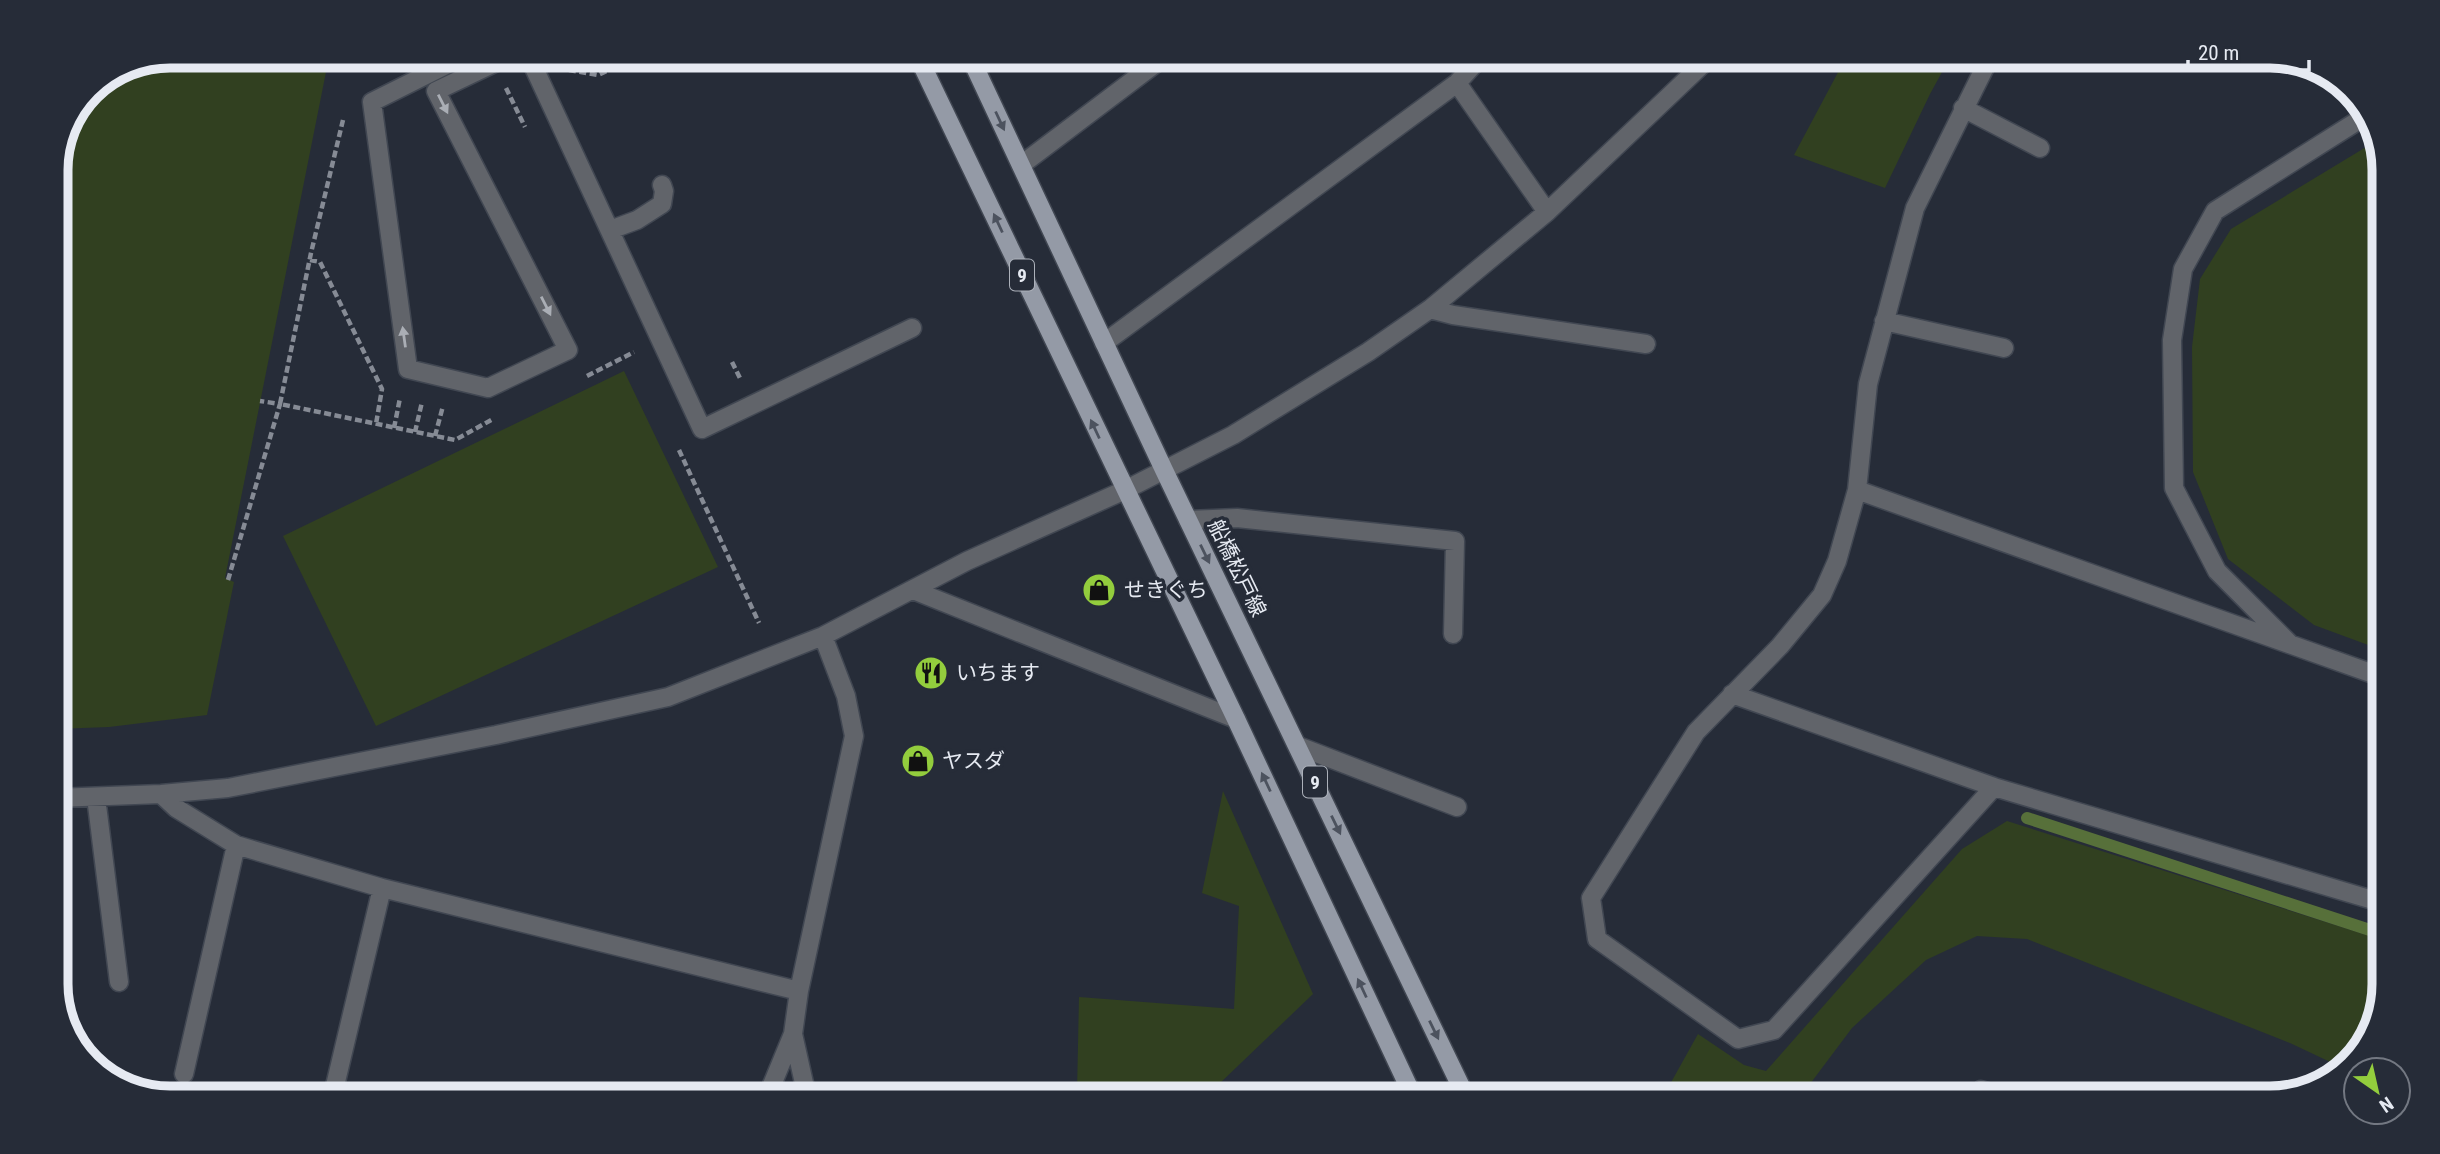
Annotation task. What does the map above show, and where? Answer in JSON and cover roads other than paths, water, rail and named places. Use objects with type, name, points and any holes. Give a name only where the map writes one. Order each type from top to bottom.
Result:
[{"type":"main road","name":"9","points":[[923,68],[1236,719],[1408,1086]]},
{"type":"main road","name":"船橋松戸線","points":[[975,68],[1164,470],[1461,1086]]},
{"type":"street","points":[[440,68],[372,102],[408,369],[488,388],[568,350],[436,91],[484,68]]},
{"type":"street","points":[[534,68],[702,429],[912,328]]},
{"type":"street","points":[[1021,165],[1149,68]]},
{"type":"street","points":[[1104,343],[1457,83],[1471,68]]},
{"type":"street","points":[[68,797],[161,794],[228,788],[496,735],[667,697],[823,636],[967,561],[1125,490],[1233,435],[1290,401],[1430,309],[1547,212],[1699,68]]},
{"type":"street","points":[[1985,68],[1915,208],[1868,384],[1857,490],[1837,561],[1822,595],[1780,646],[1696,732],[1591,898],[1597,939],[1738,1039],[1774,1030],[1994,787]]},
{"type":"street","points":[[1457,83],[1547,212]]},
{"type":"street","points":[[1963,108],[2040,148]]},
{"type":"street","points":[[2290,644],[2217,571],[2174,488],[2172,340],[2183,269],[2214,211],[2359,120]]},
{"type":"street","points":[[610,230],[637,220],[662,204],[662,186]]},
{"type":"street","points":[[1430,309],[1453,315],[1646,344]]},
{"type":"street","points":[[1884,321],[2004,348]]},
{"type":"street","points":[[1857,490],[2372,673]]},
{"type":"street","points":[[1188,520],[1237,518],[1455,541],[1453,634]]},
{"type":"street","points":[[913,590],[1236,719]]},
{"type":"street","points":[[771,1086],[793,1034],[799,991],[854,736],[846,696],[823,636]]},
{"type":"street","points":[[1732,694],[1994,787],[2372,900]]},
{"type":"street","points":[[1298,746],[1457,807]]},
{"type":"street","points":[[161,794],[236,845],[382,888],[799,991]]},
{"type":"street","points":[[96,797],[118,982]]},
{"type":"street","points":[[184,1074],[236,845]]},
{"type":"street","points":[[335,1086],[382,888]]},
{"type":"street","points":[[793,1034],[805,1086]]},
{"type":"waterway","points":[[2027,818],[2372,931]]},
{"type":"place","name":"せきぐち","points":[[1099,590]]},
{"type":"place","name":"いちます","points":[[931,673]]},
{"type":"place","name":"ヤスダ","points":[[918,761]]}]
